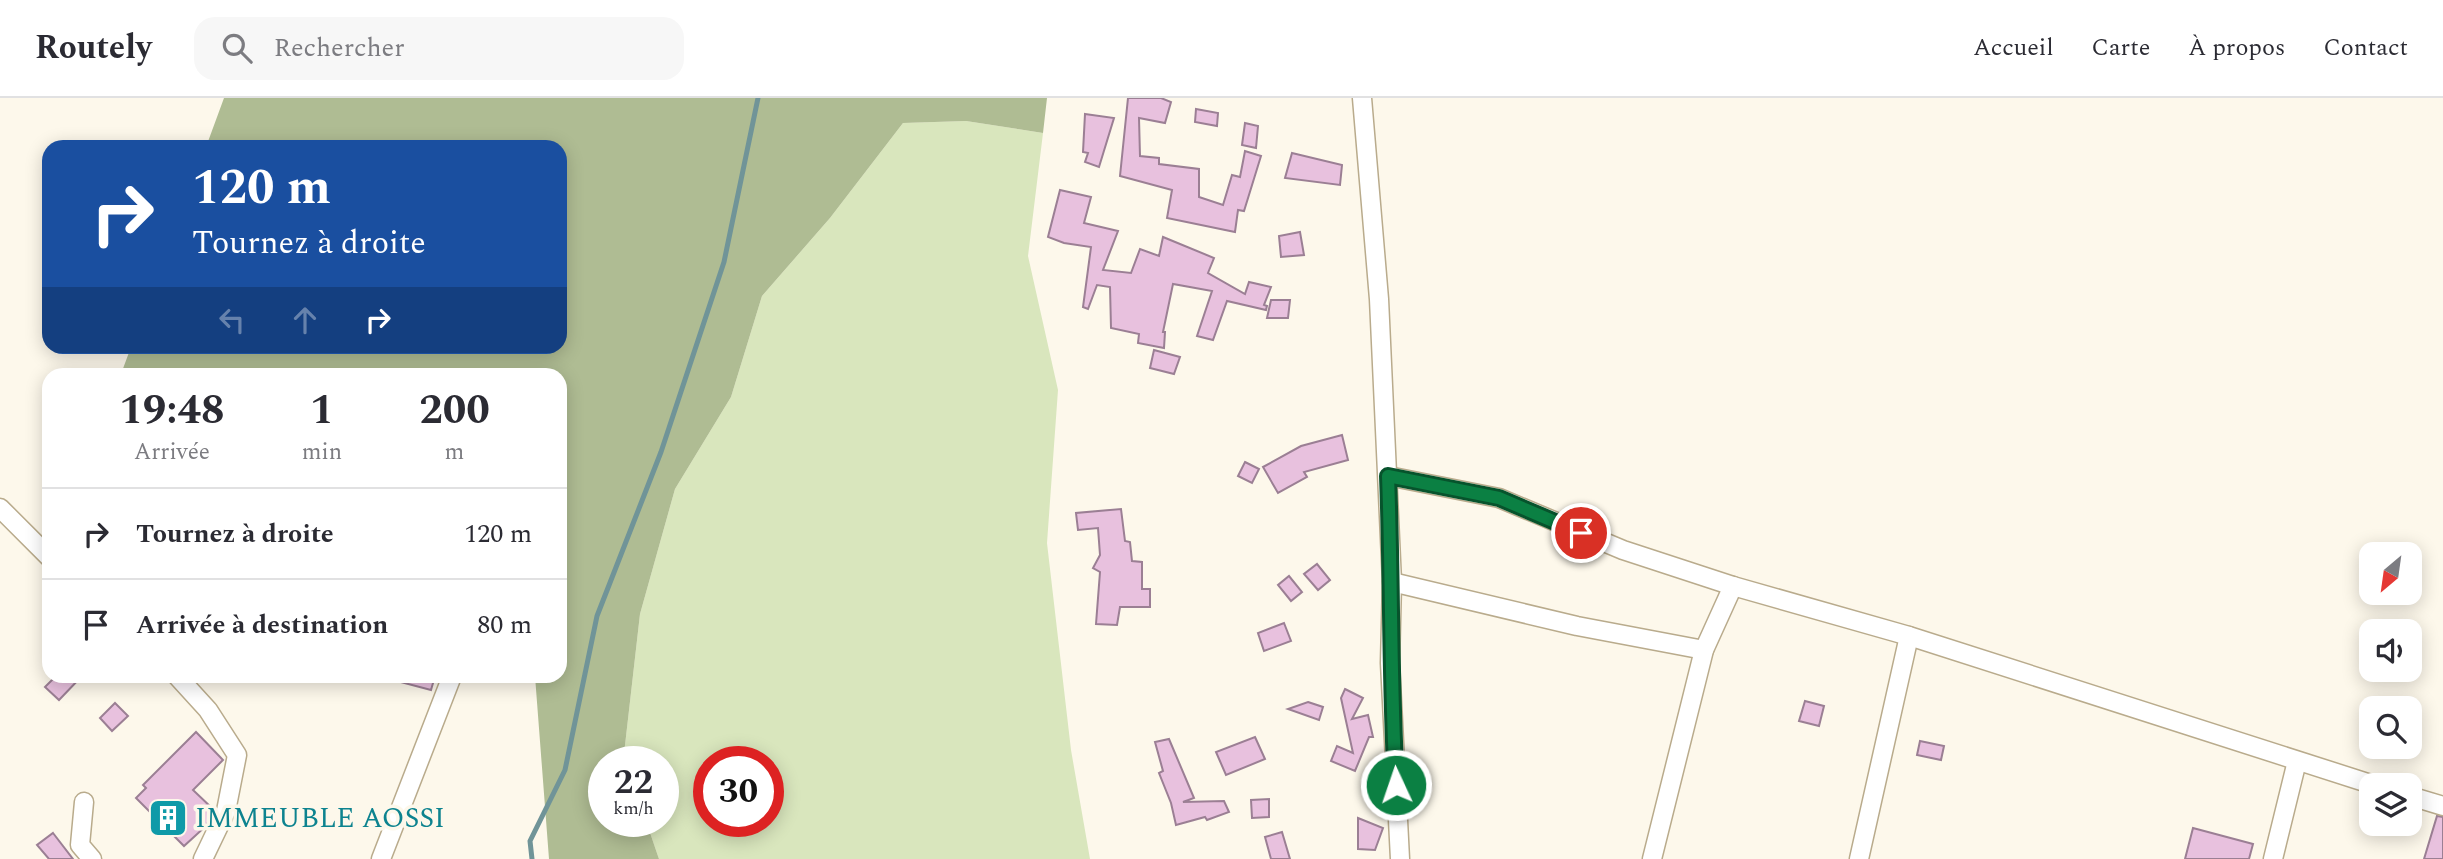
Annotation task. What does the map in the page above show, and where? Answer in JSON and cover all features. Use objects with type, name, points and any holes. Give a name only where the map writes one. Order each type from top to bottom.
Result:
[{"type":"street","points":[[1362,98],[1380,299],[1392,582],[1390,663],[1400,859]]},
{"type":"street","points":[[1388,476],[1499,498],[1623,550],[1733,586],[1909,636],[2359,780]]},
{"type":"street","points":[[0,508],[42,550]]},
{"type":"street","points":[[1392,582],[1577,626],[1704,650]]},
{"type":"street","points":[[1652,859],[1704,650],[1733,586]]},
{"type":"street","points":[[1859,859],[1909,636]]},
{"type":"street","points":[[183,683],[208,710],[237,755],[226,811],[204,859]]},
{"type":"street","points":[[381,859],[449,683]]},
{"type":"street","points":[[2273,859],[2297,761]]},
{"type":"street","points":[[2422,800],[2443,806]]},
{"type":"street","points":[[84,802],[80,845],[92,859]]},
{"type":"green space","points":[[224,98],[1047,98],[1043,133],[966,121],[903,123],[830,218],[762,296],[731,397],[675,489],[640,614],[625,746],[588,746],[588,837],[651,837],[659,859],[549,859],[536,683],[567,683],[567,368],[123,368],[128,354],[567,354],[567,140],[209,140]]},
{"type":"green space","points":[[966,121],[1043,133],[1028,256],[1058,390],[1047,543],[1071,750],[1090,859],[659,859],[651,837],[679,837],[679,746],[625,746],[640,614],[675,489],[731,397],[762,296],[830,218],[903,123]]},
{"type":"building","points":[[1128,98],[1161,98],[1171,102],[1165,123],[1139,118],[1140,156],[1159,158],[1159,164],[1199,169],[1199,197],[1223,205],[1232,175],[1240,177],[1245,151],[1261,156],[1244,211],[1238,210],[1235,232],[1167,218],[1172,190],[1120,176]]},
{"type":"building","points":[[1196,109],[1218,113],[1217,126],[1195,122]]},
{"type":"building","points":[[1085,114],[1114,118],[1099,167],[1085,162],[1088,153],[1083,152]]},
{"type":"building","points":[[1245,123],[1258,126],[1256,148],[1242,145]]},
{"type":"building","points":[[1292,153],[1342,165],[1340,185],[1285,178]]},
{"type":"building","points":[[1060,190],[1091,197],[1084,223],[1118,231],[1103,270],[1131,273],[1140,249],[1159,256],[1163,237],[1214,258],[1208,273],[1245,294],[1249,282],[1271,287],[1264,305],[1267,306],[1266,310],[1227,301],[1213,340],[1197,336],[1212,291],[1173,284],[1163,332],[1164,348],[1138,343],[1139,334],[1111,328],[1110,287],[1097,285],[1088,309],[1083,307],[1091,247],[1064,243],[1048,237]]},
{"type":"building","points":[[1300,232],[1304,255],[1281,257],[1279,236]]},
{"type":"building","points":[[1271,300],[1290,300],[1288,318],[1267,318]]},
{"type":"building","points":[[1154,350],[1180,357],[1174,374],[1150,368]]},
{"type":"building","points":[[1342,435],[1348,460],[1304,472],[1307,477],[1278,493],[1263,467],[1301,446]]},
{"type":"building","points":[[1245,462],[1259,469],[1252,483],[1238,476]]},
{"type":"building","points":[[1121,509],[1125,541],[1130,542],[1132,561],[1142,562],[1142,589],[1150,589],[1150,607],[1120,607],[1117,625],[1096,624],[1100,572],[1093,568],[1100,555],[1098,528],[1078,530],[1076,513]]},
{"type":"building","points":[[1317,564],[1330,580],[1318,590],[1304,574]]},
{"type":"building","points":[[1289,576],[1302,592],[1291,601],[1278,585]]},
{"type":"building","points":[[1284,623],[1291,641],[1264,651],[1258,633]]},
{"type":"building","points":[[49,683],[75,683],[59,700],[45,687]]},
{"type":"building","points":[[404,683],[433,683],[431,690]]},
{"type":"building","points":[[1345,689],[1363,698],[1352,719],[1368,715],[1373,737],[1369,737],[1355,771],[1331,761],[1337,746],[1353,753],[1341,698]]},
{"type":"building","points":[[1805,701],[1824,706],[1819,726],[1799,721]]},
{"type":"building","points":[[1308,702],[1323,707],[1319,720],[1288,709]]},
{"type":"building","points":[[115,703],[128,716],[112,731],[100,718]]},
{"type":"building","points":[[196,732],[223,760],[193,790],[214,810],[206,826],[184,846],[136,798],[146,788],[143,785]]},
{"type":"building","points":[[1255,737],[1265,759],[1226,775],[1216,752]]},
{"type":"building","points":[[1169,739],[1194,798],[1183,802],[1224,801],[1229,812],[1207,820],[1205,817],[1176,825],[1159,773],[1163,771],[1155,742]]},
{"type":"building","points":[[1920,741],[1944,746],[1941,760],[1917,755]]},
{"type":"building","points":[[1269,799],[1269,817],[1252,818],[1251,800]]},
{"type":"building","points":[[2437,816],[2443,817],[2443,859],[2424,859]]},
{"type":"building","points":[[1358,818],[1383,828],[1375,850],[1358,849]]},
{"type":"building","points":[[2193,828],[2253,844],[2249,859],[2185,859]]},
{"type":"building","points":[[1282,832],[1290,859],[1271,859],[1265,837]]},
{"type":"building","points":[[53,833],[73,859],[49,859],[37,845]]},
{"type":"waterway","points":[[532,859],[530,841],[565,770],[597,616],[661,452],[724,262],[758,98]]},
{"type":"place","name":"IMMEUBLE AOSSI","points":[[168,818]]},
{"type":"route","points":[[1396,785],[1390,663],[1392,582],[1388,476],[1455,487],[1499,498],[1581,533]]}]
